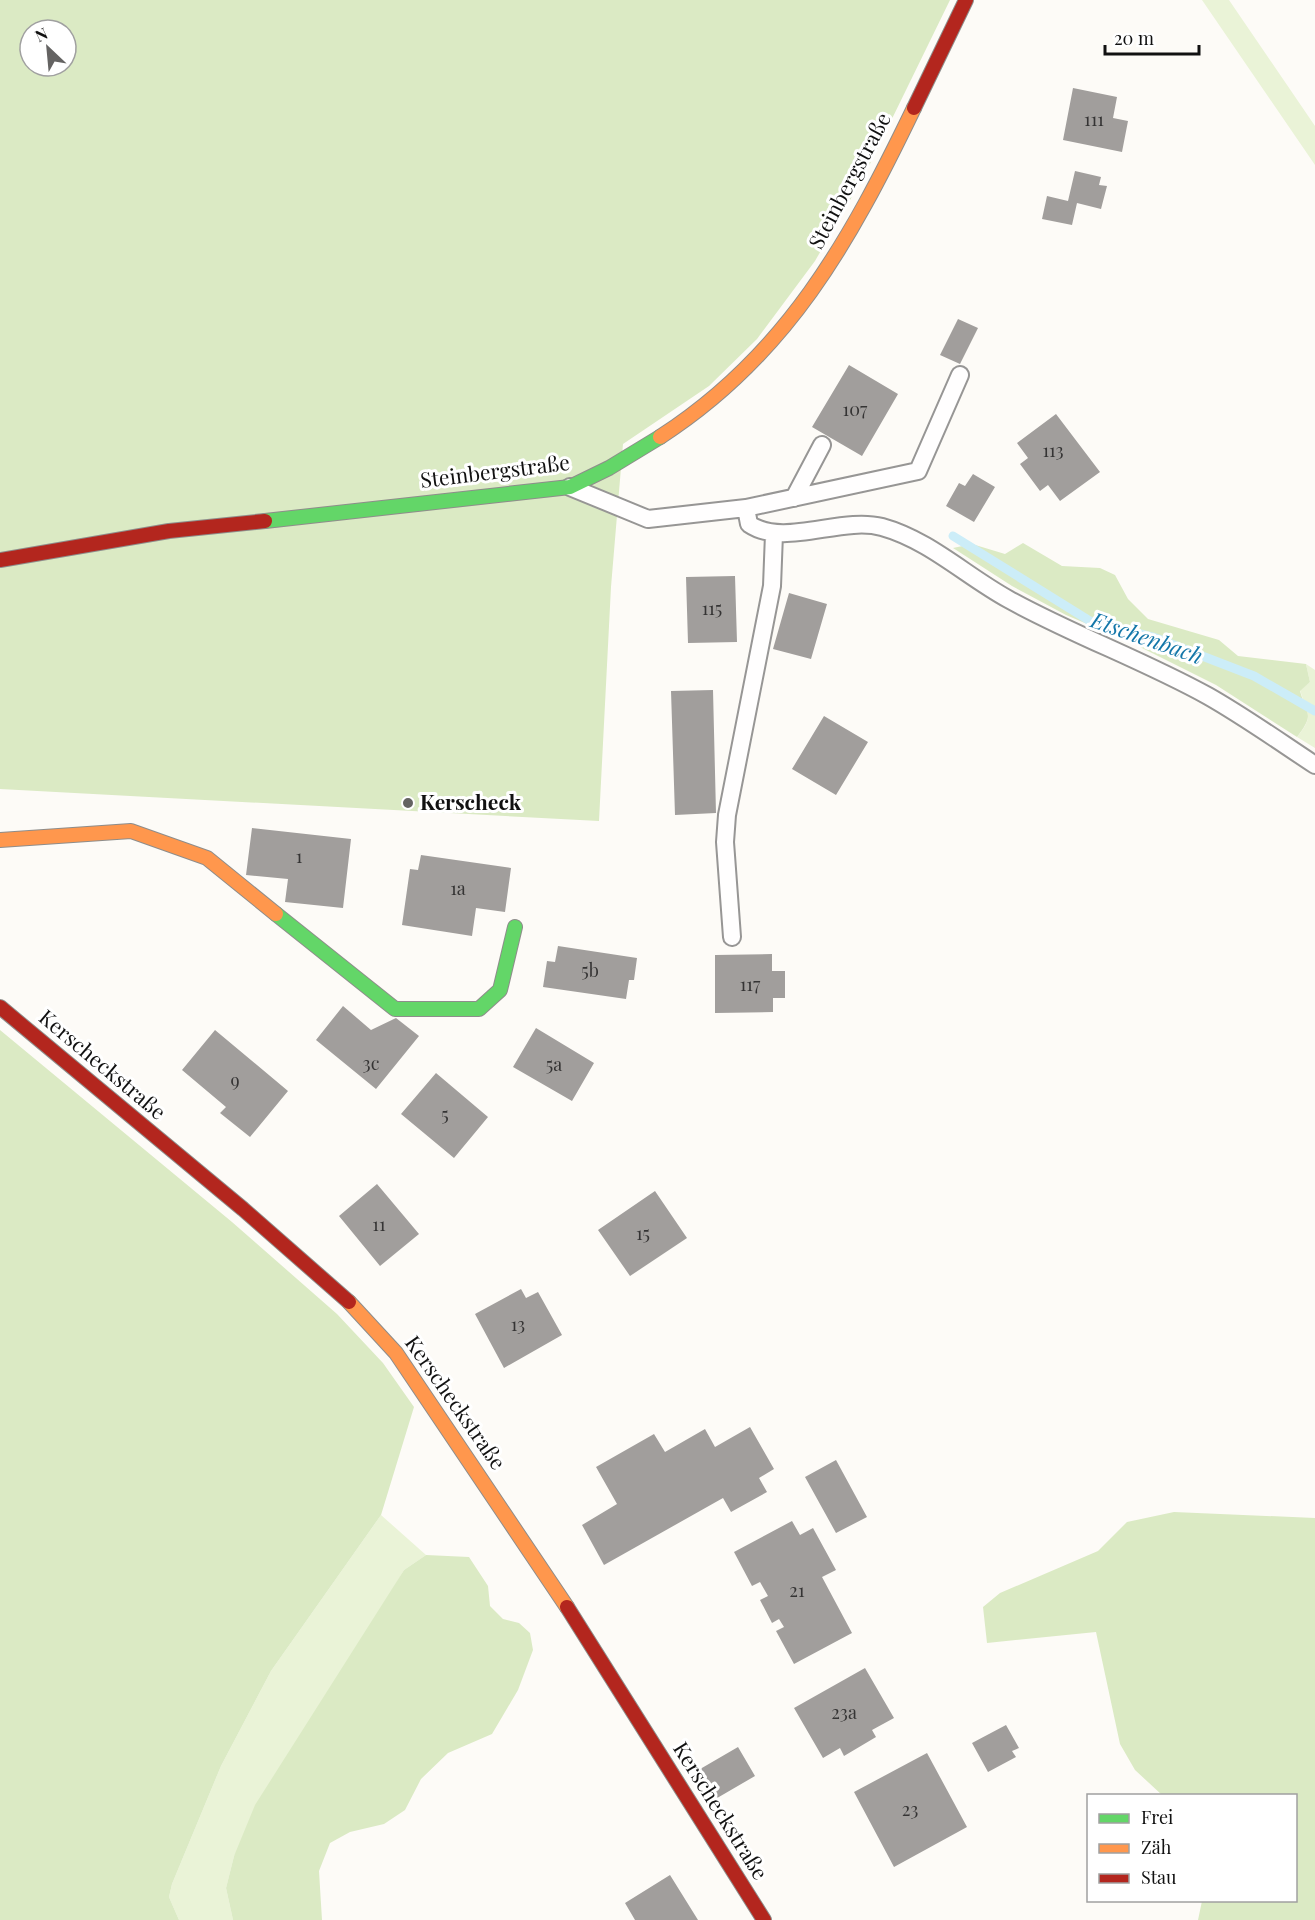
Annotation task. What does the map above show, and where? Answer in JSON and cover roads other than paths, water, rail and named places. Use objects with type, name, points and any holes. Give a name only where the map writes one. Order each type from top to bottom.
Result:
[{"type":"street","name":"Steinbergstraße","points":[[0,560],[169,531],[570,487],[595,477],[694,415],[746,371],[789,322],[826,268],[878,180],[966,0]]},
{"type":"street","points":[[0,840],[131,831],[207,858],[395,1009],[480,1009],[500,990],[515,927]]},
{"type":"street","name":"Kerscheckstraße","points":[[0,1008],[252,1216],[349,1302],[388,1344],[429,1397],[540,1564],[764,1920]]},
{"type":"lane","points":[[570,487],[648,519],[746,508],[918,471],[960,375]]},
{"type":"lane","points":[[794,498],[822,445]]},
{"type":"lane","points":[[746,508],[749,524],[761,532],[774,534],[828,527],[881,527],[929,548],[1005,598],[1060,627],[1129,656],[1209,697],[1315,765]]},
{"type":"lane","points":[[732,937],[725,842],[728,815],[772,586],[774,534]]},
{"type":"waterway","name":"Etschenbach","points":[[953,536],[1090,621],[1153,637],[1254,676],[1315,711]]},
{"type":"place","name":"Kerscheck","points":[[408,803]]}]
